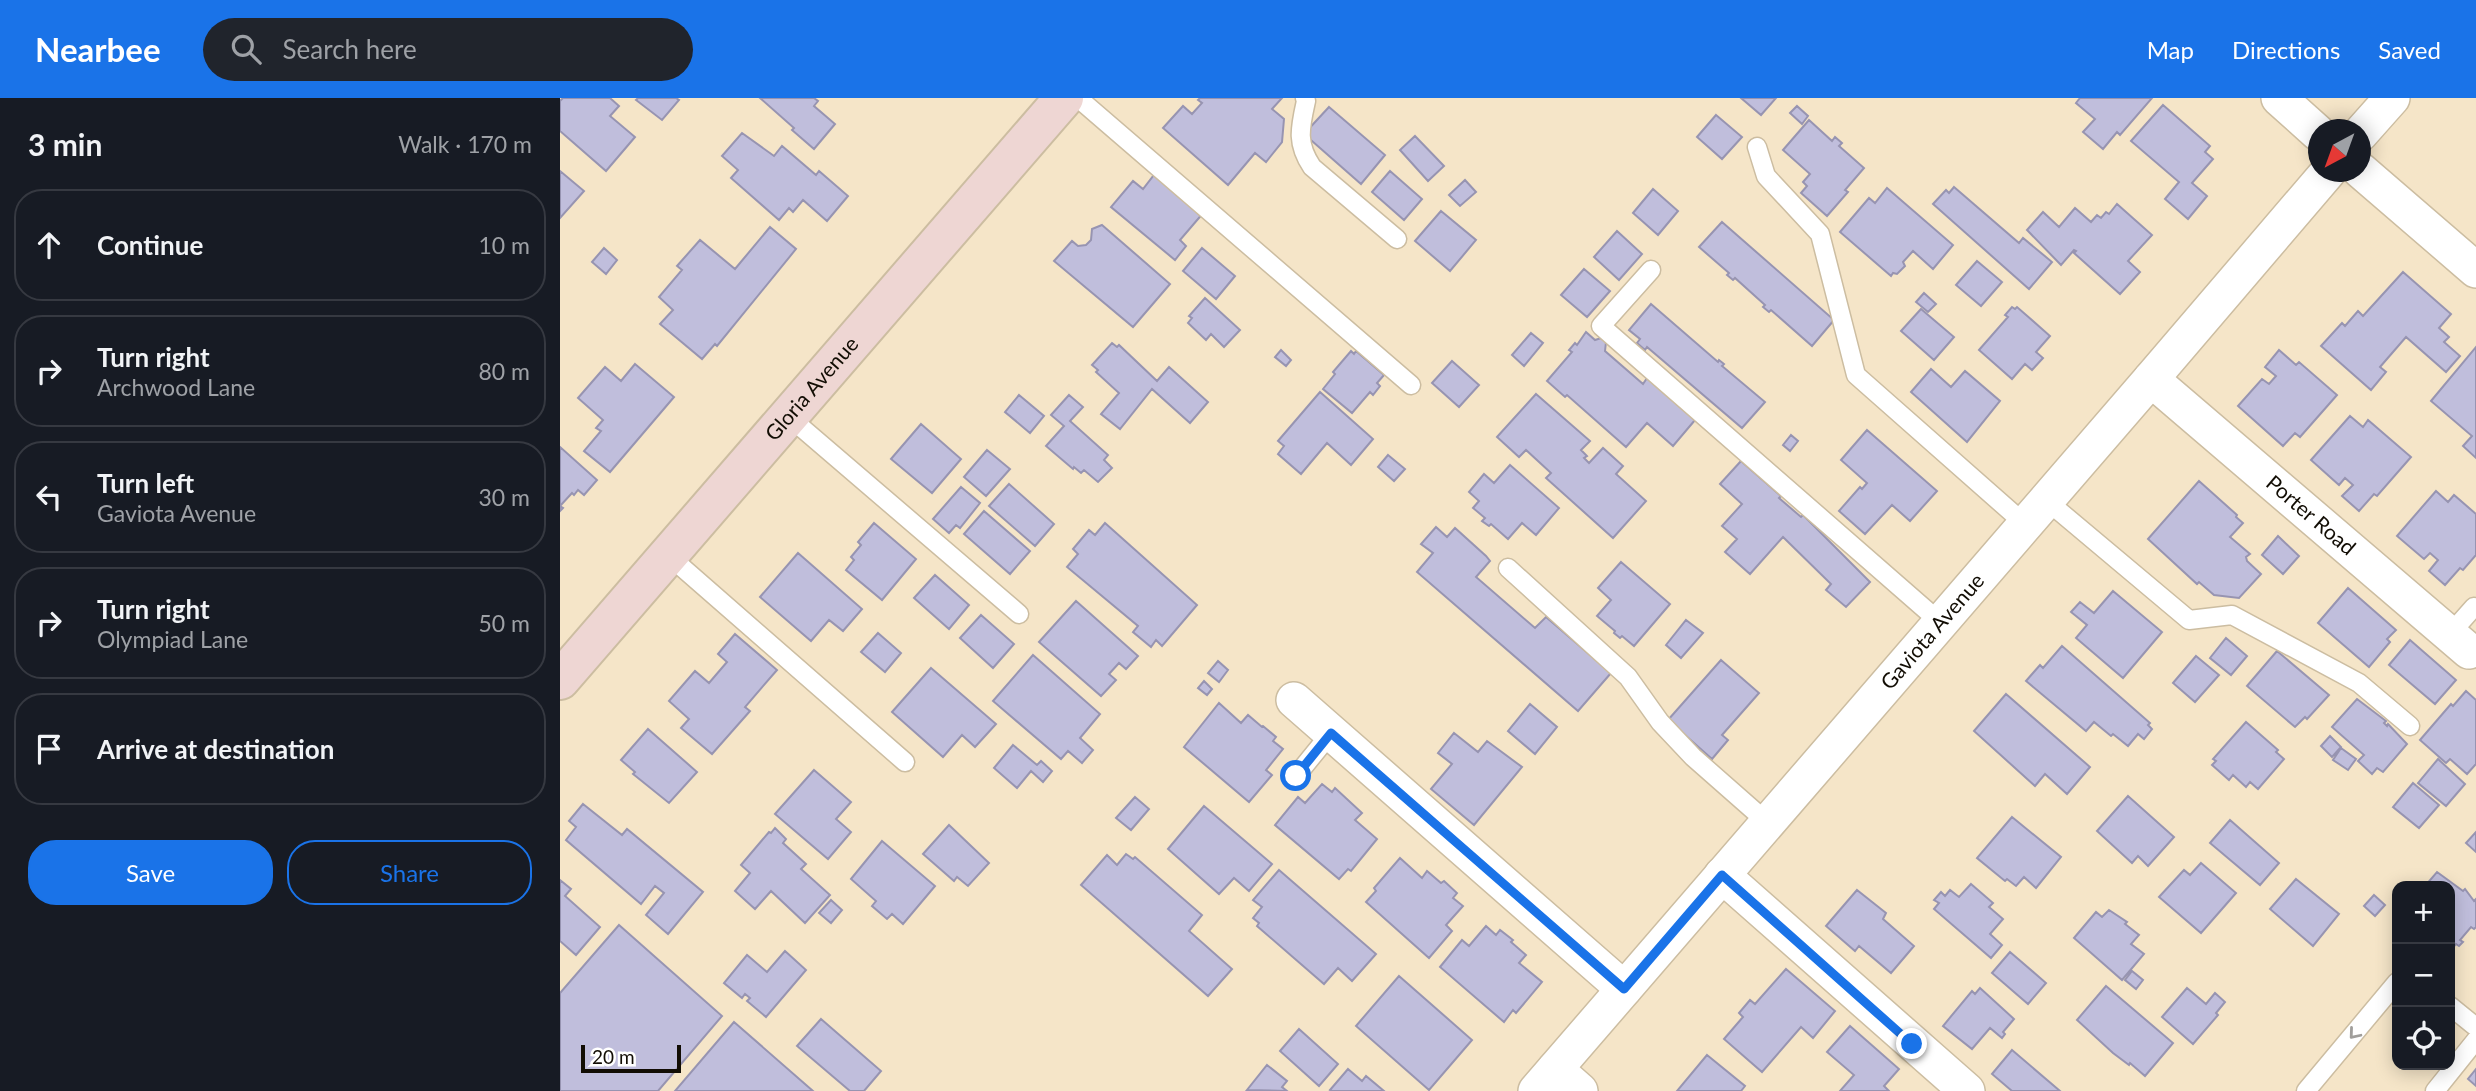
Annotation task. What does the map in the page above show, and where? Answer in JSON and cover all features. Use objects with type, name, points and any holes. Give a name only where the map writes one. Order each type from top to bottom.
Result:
[{"type":"street","name":"Gloria Avenue","points":[[560,680],[1064,98]]},
{"type":"street","points":[[2278,98],[2308,124]]},
{"type":"street","points":[[2371,122],[2392,98]]},
{"type":"street","points":[[2371,179],[2476,270]]},
{"type":"street","name":"Gaviota Avenue","points":[[1557,1084],[1624,989],[2319,182]]},
{"type":"street","name":"Porter Road","points":[[2151,379],[2460,642]]},
{"type":"street","points":[[1294,700],[1624,989]]},
{"type":"street","points":[[1722,875],[1967,1091]]},
{"type":"lane","points":[[1078,98],[1411,385]]},
{"type":"lane","points":[[1305,98],[1300,130],[1303,153],[1312,167],[1397,239]]},
{"type":"lane","points":[[1757,148],[1766,176],[1820,234],[1856,375],[2036,513],[2189,620],[2232,615],[2359,683],[2410,726]]},
{"type":"lane","points":[[1651,270],[1601,326],[1941,623]]},
{"type":"lane","points":[[788,416],[1019,614]]},
{"type":"lane","points":[[668,555],[905,761]]},
{"type":"lane","points":[[1508,568],[1628,677],[1660,722],[1693,757],[1768,823]]},
{"type":"lane","points":[[2460,642],[2474,607]]},
{"type":"lane","points":[[1296,776],[1331,733]]},
{"type":"lane","points":[[2306,1091],[2392,988]]},
{"type":"lane","points":[[2451,1007],[2476,1027]]},
{"type":"lane","points":[[2435,1091],[2476,1040]]},
{"type":"building","points":[[563,98],[610,98],[619,106],[610,116],[635,137],[606,171],[560,131],[560,101]]},
{"type":"building","points":[[760,98],[814,98],[818,101],[814,106],[835,124],[814,149]]},
{"type":"building","points":[[1282,98],[1272,109],[1284,119],[1282,142],[1266,162],[1255,153],[1228,185],[1163,128],[1183,106],[1192,114],[1202,103],[1198,100]]},
{"type":"building","points":[[1741,98],[1776,98],[1761,115]]},
{"type":"building","points":[[2080,98],[2152,98],[2120,135],[2117,132],[2103,149],[2083,132],[2095,119],[2076,103]]},
{"type":"building","points":[[636,100],[679,100],[662,120]]},
{"type":"building","points":[[2163,105],[2210,146],[2205,152],[2213,159],[2192,183],[2207,196],[2188,219],[2165,199],[2179,182],[2131,141]]},
{"type":"building","points":[[1797,106],[1808,116],[1802,124],[1790,113]]},
{"type":"building","points":[[1329,107],[1385,155],[1361,184],[1304,134]]},
{"type":"building","points":[[1716,115],[1742,137],[1722,159],[1697,137]]},
{"type":"building","points":[[1809,120],[1832,141],[1835,137],[1842,143],[1839,146],[1864,168],[1827,216],[1801,193],[1807,186],[1803,182],[1810,174],[1783,150]]},
{"type":"building","points":[[742,133],[774,156],[782,146],[816,175],[819,171],[848,196],[827,221],[803,200],[793,212],[789,208],[779,220],[731,178],[738,170],[722,156]]},
{"type":"building","points":[[1415,136],[1444,166],[1428,181],[1400,150]]},
{"type":"building","points":[[560,171],[584,191],[560,218]]},
{"type":"building","points":[[1157,171],[1204,212],[1180,240],[1186,246],[1175,260],[1111,207],[1133,181],[1143,189]]},
{"type":"building","points":[[1390,171],[1422,199],[1404,220],[1372,192]]},
{"type":"building","points":[[1465,180],[1476,192],[1460,206],[1449,195]]},
{"type":"building","points":[[1954,187],[2019,243],[2023,238],[2052,262],[2029,289],[1933,204],[1946,190],[1949,193]]},
{"type":"building","points":[[1887,188],[1953,245],[1933,269],[1913,251],[1903,262],[1905,266],[1891,276],[1840,232],[1869,198],[1875,203]]},
{"type":"building","points":[[1653,189],[1678,211],[1658,235],[1633,213]]},
{"type":"building","points":[[2117,204],[2152,235],[2128,261],[2140,272],[2120,294],[2074,253],[2076,251],[2061,265],[2027,230],[2043,212],[2059,227],[2075,208],[2091,222],[2097,215],[2101,218],[2106,212],[2109,214]]},
{"type":"building","points":[[1441,211],[1476,240],[1450,271],[1415,241]]},
{"type":"building","points":[[1722,222],[1834,320],[1812,346],[1771,310],[1769,312],[1763,307],[1765,305],[1735,278],[1733,280],[1727,275],[1729,273],[1699,247]]},
{"type":"building","points":[[1102,225],[1170,284],[1133,327],[1054,261],[1072,241],[1078,246],[1086,245],[1091,240],[1092,229]]},
{"type":"building","points":[[770,227],[796,249],[717,346],[715,344],[702,359],[660,324],[673,310],[659,297],[682,270],[677,266],[700,240],[735,269]]},
{"type":"building","points":[[1617,231],[1642,254],[1619,280],[1594,257]]},
{"type":"building","points":[[604,248],[617,260],[606,274],[592,262]]},
{"type":"building","points":[[1202,248],[1235,276],[1216,299],[1183,271]]},
{"type":"building","points":[[1977,261],[2002,282],[1981,306],[1956,285]]},
{"type":"building","points":[[1584,269],[1610,291],[1587,317],[1561,295]]},
{"type":"building","points":[[2403,272],[2451,314],[2439,328],[2449,337],[2444,342],[2460,356],[2446,372],[2406,337],[2380,367],[2386,372],[2371,390],[2321,346],[2342,323],[2345,326],[2358,311],[2363,316]]},
{"type":"building","points":[[1924,293],[1936,304],[1928,312],[1916,302]]},
{"type":"building","points":[[1205,298],[1240,330],[1224,347],[1211,334],[1206,340],[1188,323],[1192,318],[1189,316]]},
{"type":"building","points":[[1651,304],[1765,402],[1742,428],[1647,347],[1645,350],[1637,343],[1640,339],[1629,330]]},
{"type":"building","points":[[2012,307],[2017,307],[2050,336],[2036,352],[2043,358],[2032,370],[2025,364],[2012,379],[1979,350],[2008,317],[2005,315]]},
{"type":"building","points":[[1921,309],[1954,337],[1934,360],[1901,331]]},
{"type":"building","points":[[1586,332],[1595,340],[1601,338],[1606,342],[1605,351],[1643,384],[1647,378],[1695,420],[1673,446],[1647,423],[1626,447],[1547,381]]},
{"type":"building","points":[[1531,333],[1543,343],[1524,366],[1512,355]]},
{"type":"building","points":[[1112,343],[1117,347],[1119,345],[1157,381],[1169,367],[1208,402],[1190,423],[1152,389],[1120,429],[1101,414],[1119,393],[1092,365]]},
{"type":"building","points":[[2476,347],[2476,458],[2463,446],[2472,436],[2431,401]]},
{"type":"building","points":[[1281,350],[1291,360],[1286,366],[1275,357]]},
{"type":"building","points":[[2279,350],[2296,365],[2299,362],[2337,395],[2300,437],[2295,433],[2283,446],[2238,406],[2262,379],[2269,384],[2276,376],[2265,367]]},
{"type":"building","points":[[1351,351],[1354,354],[1356,351],[1384,375],[1377,383],[1380,386],[1373,395],[1370,392],[1352,413],[1323,389]]},
{"type":"building","points":[[1452,361],[1479,385],[1459,407],[1432,383]]},
{"type":"building","points":[[635,364],[674,397],[610,472],[584,451],[601,431],[596,428],[603,420],[578,398],[605,367],[621,381]]},
{"type":"building","points":[[1931,369],[1951,387],[1965,371],[2000,401],[1967,442],[1911,392]]},
{"type":"building","points":[[1320,392],[1373,439],[1351,465],[1327,443],[1301,474],[1278,454],[1284,446],[1278,441]]},
{"type":"building","points":[[1536,394],[1590,441],[1581,450],[1589,463],[1603,448],[1623,466],[1616,474],[1646,501],[1613,538],[1546,478],[1551,473],[1526,450],[1519,457],[1497,437]]},
{"type":"building","points":[[1019,395],[1044,416],[1030,433],[1005,412]]},
{"type":"building","points":[[1069,395],[1083,407],[1070,421],[1108,455],[1104,460],[1112,468],[1098,482],[1084,470],[1081,473],[1074,467],[1073,469],[1046,446],[1064,426],[1051,415]]},
{"type":"building","points":[[2350,416],[2363,427],[2368,420],[2411,457],[2377,496],[2374,494],[2359,511],[2342,496],[2353,485],[2345,478],[2339,485],[2311,460]]},
{"type":"building","points":[[921,424],[961,459],[932,493],[891,459]]},
{"type":"building","points":[[1867,430],[1937,491],[1910,521],[1892,505],[1865,534],[1839,511],[1860,487],[1862,489],[1867,483],[1841,460]]},
{"type":"building","points":[[1791,435],[1798,441],[1790,451],[1783,445]]},
{"type":"building","points":[[560,447],[597,480],[584,495],[578,490],[560,506]]},
{"type":"building","points":[[987,450],[1010,469],[986,496],[964,477]]},
{"type":"building","points":[[1388,455],[1405,469],[1394,481],[1378,467]]},
{"type":"building","points":[[1741,461],[1781,496],[1779,498],[1801,517],[1803,515],[1870,582],[1846,607],[1826,590],[1831,584],[1783,537],[1750,574],[1725,552],[1737,539],[1722,526],[1742,504],[1720,484]]},
{"type":"building","points":[[1510,465],[1559,508],[1536,535],[1522,523],[1508,539],[1491,524],[1489,526],[1482,521],[1485,518],[1473,508],[1479,501],[1469,492],[1484,474],[1494,483]]},
{"type":"building","points":[[2199,481],[2243,523],[2230,537],[2250,554],[2246,557],[2247,561],[2261,574],[2239,598],[2214,595],[2199,582],[2197,584],[2148,539]]},
{"type":"building","points":[[1009,484],[1054,524],[1035,546],[989,506]]},
{"type":"building","points":[[961,487],[980,503],[960,528],[956,525],[949,533],[933,519]]},
{"type":"building","points":[[2436,491],[2448,502],[2454,495],[2476,514],[2476,555],[2445,585],[2429,571],[2438,560],[2430,553],[2424,559],[2397,536]]},
{"type":"building","points":[[984,511],[1030,551],[1010,574],[964,534]]},
{"type":"building","points":[[874,523],[916,559],[882,600],[846,570],[854,560],[851,557],[861,545],[858,542]]},
{"type":"building","points":[[1105,523],[1197,605],[1162,646],[1156,640],[1151,647],[1133,632],[1138,626],[1067,567],[1078,554],[1073,549],[1089,530],[1095,535]]},
{"type":"building","points":[[1436,527],[1447,537],[1455,528],[1486,556],[1490,561],[1476,577],[1535,628],[1546,617],[1611,673],[1578,711],[1417,572],[1433,553],[1421,544]]},
{"type":"building","points":[[2278,536],[2299,556],[2283,574],[2262,555]]},
{"type":"building","points":[[798,553],[862,609],[843,631],[829,620],[811,641],[760,597]]},
{"type":"building","points":[[1621,562],[1670,604],[1634,646],[1622,636],[1620,638],[1597,616],[1611,600],[1598,588]]},
{"type":"building","points":[[935,575],[969,605],[949,629],[914,598]]},
{"type":"building","points":[[2348,588],[2396,630],[2387,639],[2390,642],[2369,667],[2318,623]]},
{"type":"building","points":[[2113,591],[2162,632],[2123,678],[2076,638],[2087,625],[2071,612],[2080,602],[2094,613]]},
{"type":"building","points":[[1076,601],[1138,656],[1126,669],[1119,663],[1109,674],[1116,680],[1101,696],[1039,642]]},
{"type":"building","points":[[981,615],[1014,644],[993,668],[960,638]]},
{"type":"building","points":[[1686,620],[1703,633],[1681,658],[1666,645]]},
{"type":"building","points":[[878,633],[901,653],[885,672],[861,652]]},
{"type":"building","points":[[735,634],[777,670],[745,707],[750,711],[712,754],[681,728],[689,719],[669,701],[695,671],[709,683],[727,662],[718,654]]},
{"type":"building","points":[[2226,638],[2247,656],[2231,675],[2210,658]]},
{"type":"building","points":[[2410,640],[2456,680],[2435,704],[2389,665]]},
{"type":"building","points":[[2062,646],[2150,723],[2148,725],[2152,729],[2144,739],[2138,734],[2128,746],[2094,722],[2086,731],[2026,681],[2040,665],[2043,668]]},
{"type":"building","points":[[2277,651],[2329,695],[2307,719],[2305,717],[2295,727],[2247,686]]},
{"type":"building","points":[[1033,655],[1100,714],[1080,738],[1093,750],[1082,763],[1068,751],[1061,759],[993,701]]},
{"type":"building","points":[[2196,656],[2219,675],[2195,702],[2173,683]]},
{"type":"building","points":[[1721,660],[1759,693],[1722,735],[1728,740],[1712,759],[1668,720]]},
{"type":"building","points":[[1218,661],[1228,670],[1219,682],[1208,673]]},
{"type":"building","points":[[931,668],[996,724],[975,747],[962,735],[943,757],[892,712]]},
{"type":"building","points":[[1204,681],[1212,689],[1207,695],[1198,688]]},
{"type":"building","points":[[2466,691],[2476,700],[2476,764],[2467,774],[2450,759],[2446,763],[2420,740]]},
{"type":"building","points":[[2006,694],[2090,767],[2067,794],[2045,774],[2035,786],[1974,731]]},
{"type":"building","points":[[2357,699],[2386,721],[2384,723],[2407,744],[2383,772],[2377,768],[2372,774],[2358,761],[2364,755],[2332,727]]},
{"type":"building","points":[[1219,703],[1241,723],[1248,715],[1276,737],[1273,741],[1283,749],[1266,770],[1272,775],[1249,802],[1184,747]]},
{"type":"building","points":[[1530,704],[1557,727],[1535,754],[1508,731]]},
{"type":"building","points":[[2246,722],[2278,750],[2276,752],[2284,759],[2258,789],[2250,782],[2246,787],[2233,775],[2229,780],[2212,765],[2216,761],[2213,759]]},
{"type":"building","points":[[648,729],[697,772],[669,803],[633,774],[635,772],[621,760]]},
{"type":"building","points":[[1454,733],[1478,752],[1487,741],[1522,767],[1474,825],[1431,789],[1452,764],[1438,753]]},
{"type":"building","points":[[2330,736],[2341,747],[2332,757],[2321,746]]},
{"type":"building","points":[[1013,745],[1037,765],[1041,761],[1052,771],[1043,782],[1031,771],[1017,788],[994,768]]},
{"type":"building","points":[[2341,748],[2356,759],[2348,770],[2333,760]]},
{"type":"building","points":[[2438,759],[2465,784],[2446,806],[2418,783]]},
{"type":"building","points":[[814,770],[851,802],[836,819],[851,832],[828,859],[775,814]]},
{"type":"building","points":[[2413,783],[2439,805],[2419,828],[2393,807]]},
{"type":"building","points":[[1322,784],[1332,792],[1335,788],[1362,813],[1355,820],[1377,839],[1351,871],[1348,869],[1339,879],[1275,825],[1298,797],[1305,803]]},
{"type":"building","points":[[2128,796],[2174,837],[2148,866],[2138,856],[2132,863],[2097,831]]},
{"type":"building","points":[[1135,797],[1149,809],[1131,830],[1116,818]]},
{"type":"building","points":[[583,804],[622,835],[627,829],[703,892],[668,934],[646,915],[664,893],[655,886],[641,904],[566,840],[576,827],[569,821]]},
{"type":"building","points":[[1204,806],[1272,864],[1249,891],[1234,878],[1219,894],[1168,849]]},
{"type":"building","points":[[2012,817],[2061,857],[2036,888],[2024,877],[2016,886],[2007,879],[2005,881],[1977,858]]},
{"type":"building","points":[[2230,820],[2279,863],[2260,885],[2210,843]]},
{"type":"building","points":[[949,825],[989,863],[968,886],[957,877],[954,881],[923,854]]},
{"type":"building","points":[[775,828],[786,839],[783,843],[806,864],[801,869],[830,895],[805,923],[771,891],[755,909],[735,891],[750,873],[741,865]]},
{"type":"building","points":[[2476,832],[2476,852],[2466,843]]},
{"type":"building","points":[[882,841],[935,886],[903,924],[892,914],[887,919],[872,906],[876,901],[851,879]]},
{"type":"building","points":[[1126,854],[1133,859],[1135,857],[1202,915],[1189,931],[1232,969],[1208,996],[1081,885],[1107,855],[1117,865]]},
{"type":"building","points":[[1400,858],[1422,878],[1427,871],[1441,883],[1444,881],[1457,893],[1453,898],[1463,906],[1446,925],[1452,931],[1429,958],[1366,902],[1376,891],[1374,888]]},
{"type":"building","points":[[2201,863],[2236,893],[2201,933],[2159,897],[2184,870],[2190,875]]},
{"type":"building","points":[[1279,870],[1376,954],[1352,981],[1338,968],[1324,984],[1257,926],[1259,923],[1253,918],[1262,907],[1253,900]]},
{"type":"building","points":[[2437,872],[2449,881],[2429,881]]},
{"type":"building","points":[[2296,879],[2339,914],[2313,946],[2270,909]]},
{"type":"building","points":[[560,880],[571,889],[565,896],[600,927],[576,955],[560,941]]},
{"type":"building","points":[[1971,884],[1993,903],[1989,907],[2003,919],[1990,934],[2002,945],[1991,958],[1934,909],[1939,903],[1934,900],[1941,892],[1945,896],[1950,890],[1959,897]]},
{"type":"building","points":[[2455,885],[2463,891],[2465,889],[2474,901],[2476,899],[2476,927],[2471,927],[2460,940],[2463,942],[2459,946],[2456,944]]},
{"type":"building","points":[[1857,890],[1886,913],[1883,919],[1914,946],[1891,973],[1859,946],[1855,951],[1826,926]]},
{"type":"building","points":[[2374,895],[2385,905],[2375,916],[2364,906]]},
{"type":"building","points":[[831,900],[842,910],[831,923],[819,913]]},
{"type":"building","points":[[2109,910],[2127,922],[2125,924],[2139,935],[2131,944],[2144,954],[2122,980],[2074,938],[2096,912],[2102,917]]},
{"type":"building","points":[[619,925],[722,1016],[658,1091],[560,1091],[560,993]]},
{"type":"building","points":[[1486,926],[1496,935],[1500,930],[1513,940],[1511,942],[1526,955],[1519,963],[1542,982],[1516,1013],[1513,1010],[1504,1022],[1440,967],[1462,940],[1469,946]]},
{"type":"building","points":[[785,951],[806,970],[766,1017],[747,1001],[750,998],[745,994],[742,998],[724,983],[747,955],[767,972]]},
{"type":"building","points":[[2010,952],[2046,983],[2028,1004],[1992,973]]},
{"type":"building","points":[[1786,969],[1835,1011],[1813,1038],[1801,1027],[1762,1072],[1724,1039],[1743,1017],[1739,1013],[1750,1000],[1755,1004]]},
{"type":"building","points":[[2132,971],[2143,980],[2136,989],[2125,980]]},
{"type":"building","points":[[1399,976],[1472,1040],[1429,1090],[1356,1026]]},
{"type":"building","points":[[2106,986],[2173,1043],[2145,1076],[2113,1053],[2077,1020]]},
{"type":"building","points":[[1980,988],[2014,1019],[2003,1032],[2005,1034],[2002,1038],[1990,1028],[1972,1049],[1943,1026],[1972,991],[1975,994]]},
{"type":"building","points":[[2187,988],[2206,1004],[2215,993],[2225,1002],[2216,1013],[2218,1015],[2193,1044],[2162,1017]]},
{"type":"building","points":[[821,1019],[881,1071],[864,1091],[850,1091],[797,1046]]},
{"type":"building","points":[[734,1022],[813,1091],[675,1091]]},
{"type":"building","points":[[1850,1026],[1899,1069],[1884,1086],[1889,1091],[1840,1091],[1854,1075],[1827,1052]]},
{"type":"building","points":[[1299,1029],[1338,1064],[1319,1086],[1280,1051]]},
{"type":"building","points":[[2012,1050],[2060,1091],[2012,1091],[1992,1074]]},
{"type":"building","points":[[1707,1055],[1745,1086],[1741,1091],[1677,1091]]},
{"type":"building","points":[[1267,1065],[1287,1081],[1282,1087],[1287,1091],[1247,1090]]},
{"type":"building","points":[[1348,1069],[1362,1081],[1366,1076],[1384,1091],[1330,1090]]},
{"type":"building","points":[[2476,1069],[2476,1086],[2468,1079]]},
{"type":"route","points":[[1296,776],[1331,733],[1624,989],[1722,875],[1912,1044]]}]
